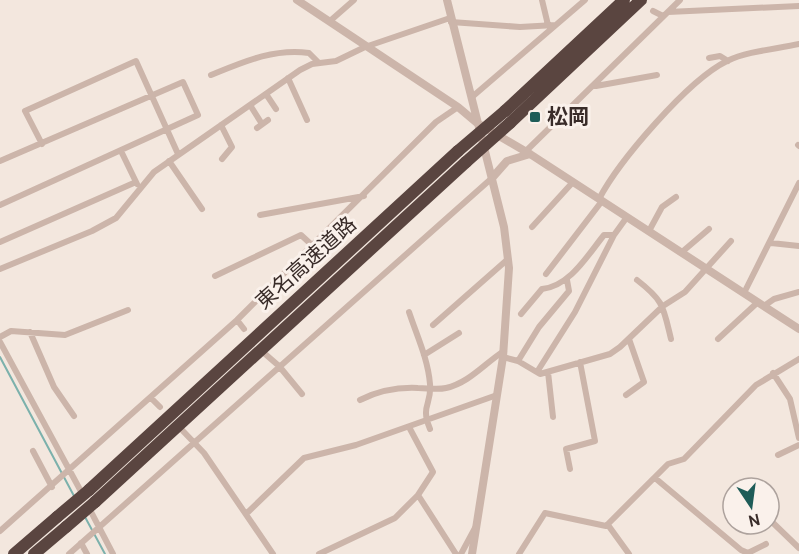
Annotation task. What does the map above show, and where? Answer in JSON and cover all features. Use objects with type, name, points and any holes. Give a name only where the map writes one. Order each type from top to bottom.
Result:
[{"type":"highway","name":"東名高速道路","points":[[507,117],[624,0]]},
{"type":"highway","name":"東名高速道路","points":[[34,554],[88,490],[641,0]]},
{"type":"highway","name":"東名高速道路","points":[[14,554],[95,502],[462,157]]},
{"type":"street","points":[[297,0],[458,107],[477,123],[528,153],[799,329]]},
{"type":"street","points":[[330,21],[354,0]]},
{"type":"street","points":[[447,0],[504,227],[508,259],[503,354],[472,554]]},
{"type":"street","points":[[542,0],[552,25]]},
{"type":"street","points":[[472,97],[552,25],[585,0]]},
{"type":"street","points":[[69,554],[492,178],[507,161],[528,153],[680,0]]},
{"type":"street","points":[[653,11],[665,14],[765,4],[799,6]]},
{"type":"street","points":[[0,242],[137,185],[178,154],[312,64],[336,61],[365,47],[451,20],[519,27],[552,25]]},
{"type":"street","points":[[546,274],[600,200],[611,176],[687,90],[728,61],[799,44]]},
{"type":"street","points":[[211,75],[248,60],[281,52],[309,54],[319,63]]},
{"type":"street","points":[[709,58],[720,56],[728,61]]},
{"type":"street","points":[[42,144],[25,111],[136,61],[178,154]]},
{"type":"street","points":[[594,87],[657,75]]},
{"type":"street","points":[[288,78],[308,120]]},
{"type":"street","points":[[0,161],[183,82],[198,115],[0,205]]},
{"type":"street","points":[[266,94],[276,109]]},
{"type":"street","points":[[250,105],[262,124]]},
{"type":"street","points":[[0,531],[52,488],[237,320],[436,122],[458,107]]},
{"type":"street","points":[[221,125],[232,147],[222,159]]},
{"type":"street","points":[[121,151],[137,185]]},
{"type":"street","points":[[169,161],[202,209]]},
{"type":"street","points":[[532,227],[573,182]]},
{"type":"street","points":[[744,293],[799,183]]},
{"type":"street","points":[[0,268],[107,224],[116,218],[137,185]]},
{"type":"street","points":[[260,215],[364,196]]},
{"type":"street","points":[[648,231],[662,207],[676,197]]},
{"type":"street","points":[[791,197],[799,203]]},
{"type":"street","points":[[537,372],[575,312],[614,235],[627,217]]},
{"type":"street","points":[[682,252],[709,229]]},
{"type":"street","points":[[215,276],[301,235],[313,246]]},
{"type":"street","points":[[521,314],[542,289],[556,288],[567,280],[604,235],[614,235]]},
{"type":"street","points":[[503,354],[540,374],[610,354],[663,306],[685,292],[731,241]]},
{"type":"street","points":[[771,243],[799,246]]},
{"type":"street","points":[[433,325],[508,259]]},
{"type":"street","points":[[518,361],[539,327],[569,291],[567,280]]},
{"type":"street","points":[[637,280],[658,296],[663,306],[671,339]]},
{"type":"street","points":[[718,339],[761,304],[799,292]]},
{"type":"street","points":[[0,337],[11,331],[65,335],[128,310]]},
{"type":"street","points":[[409,312],[424,355],[430,388],[424,412],[430,429]]},
{"type":"street","points":[[237,320],[244,329]]},
{"type":"street","points":[[30,332],[54,387],[74,416]]},
{"type":"street","points":[[424,355],[459,333]]},
{"type":"street","points":[[626,395],[644,382],[629,339]]},
{"type":"street","points":[[0,342],[113,554]]},
{"type":"street","points":[[264,353],[279,366],[302,394]]},
{"type":"street","points":[[360,400],[375,392],[402,387],[443,389],[465,380],[503,354]]},
{"type":"street","points":[[608,525],[668,464],[684,459],[756,386],[799,359]]},
{"type":"street","points":[[570,468],[566,449],[595,441],[580,362]]},
{"type":"street","points":[[548,372],[553,417]]},
{"type":"street","points":[[774,374],[790,399],[799,438]]},
{"type":"street","points":[[246,514],[304,458],[356,445],[497,395]]},
{"type":"street","points":[[151,398],[160,406]]},
{"type":"street","points":[[319,554],[396,518],[418,495],[433,472],[409,427]]},
{"type":"street","points":[[182,430],[195,442],[273,554]]},
{"type":"street","points":[[778,455],[799,445]]},
{"type":"street","points":[[33,451],[52,488]]},
{"type":"street","points":[[655,478],[741,550],[748,553],[766,544]]},
{"type":"street","points":[[418,495],[459,554],[477,525]]},
{"type":"street","points":[[519,554],[545,513],[608,525],[629,554]]},
{"type":"street","points":[[781,531],[799,548]]},
{"type":"street","points":[[81,543],[87,554]]},
{"type":"waterway","points":[[0,357],[74,496]]},
{"type":"waterway","points":[[85,517],[105,554]]},
{"type":"place","name":"松岡","points":[[535,117]]}]
